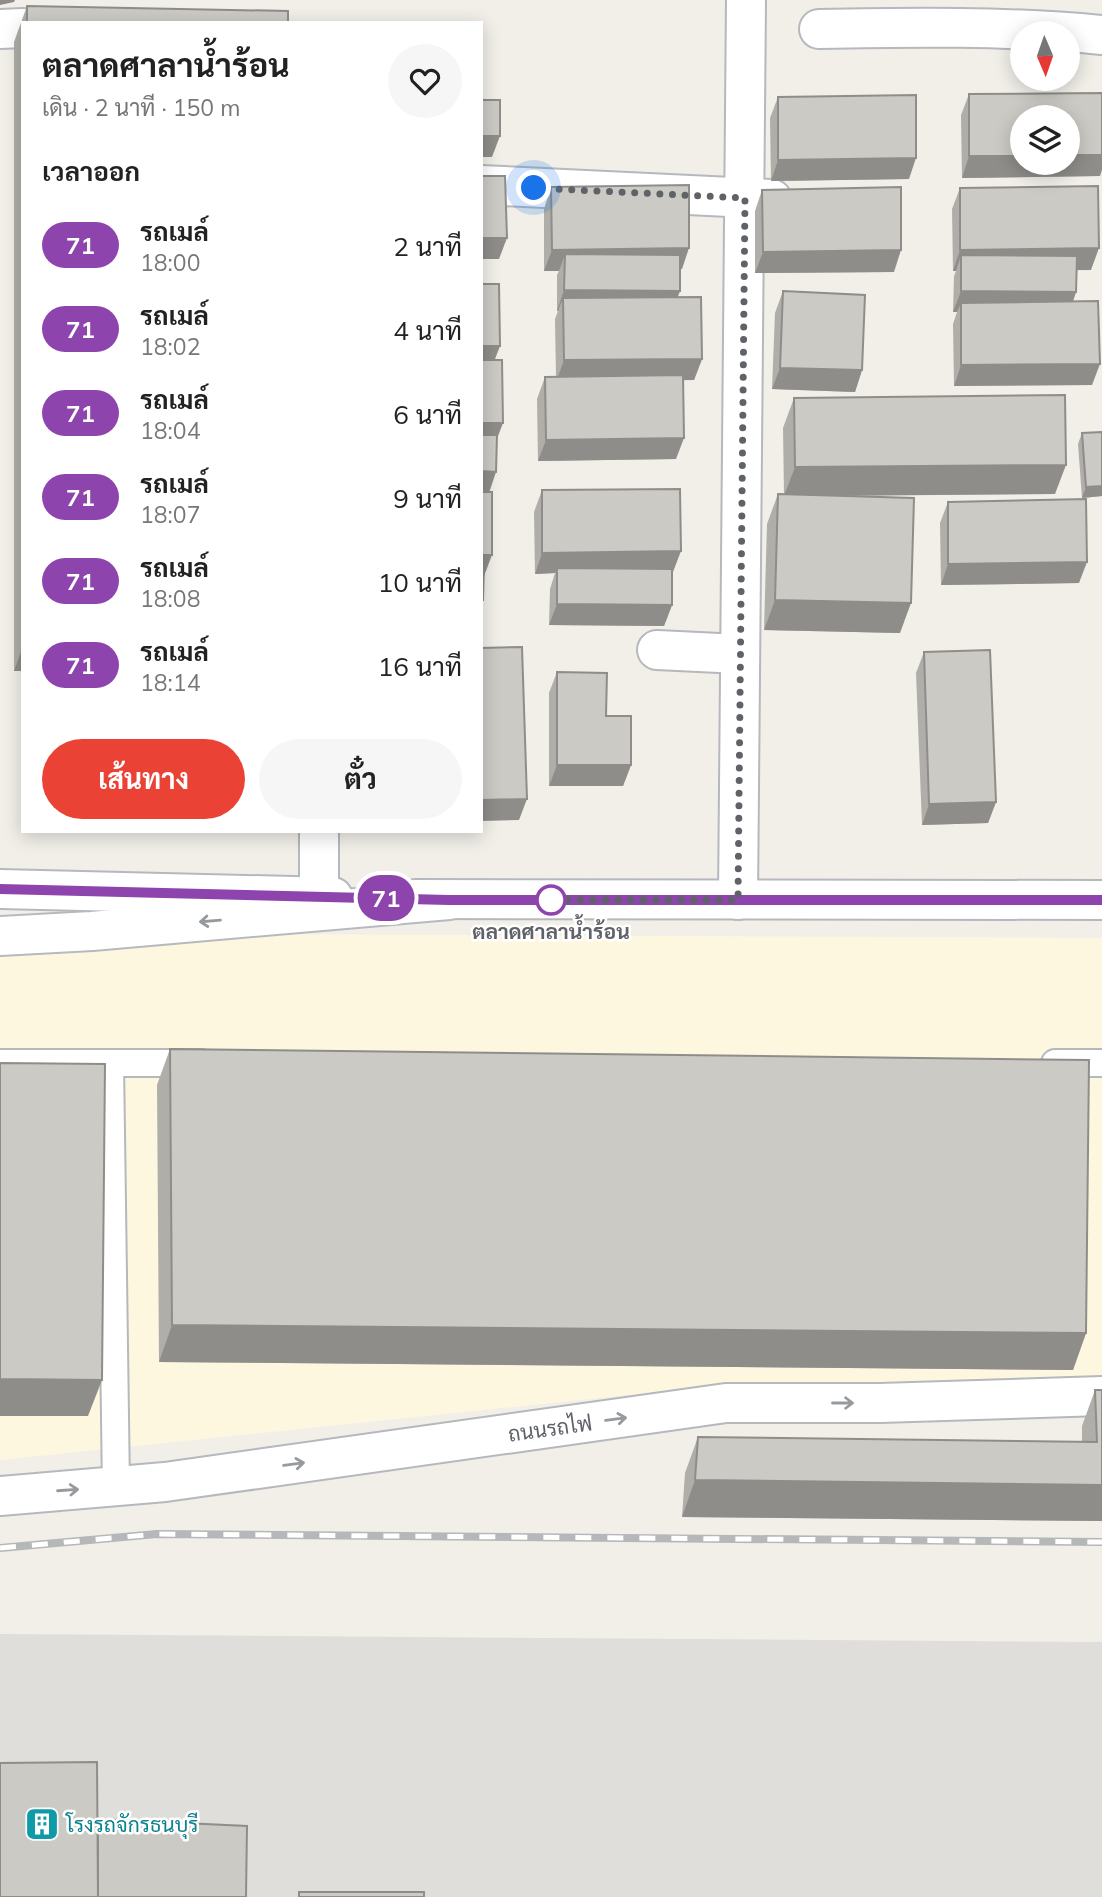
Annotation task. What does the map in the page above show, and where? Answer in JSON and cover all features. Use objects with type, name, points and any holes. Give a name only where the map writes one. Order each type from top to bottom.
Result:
[{"type":"street","points":[[738,900],[746,0]]},
{"type":"street","points":[[0,29],[21,27]]},
{"type":"street","points":[[819,29],[907,27],[1060,31],[1102,35]]},
{"type":"street","points":[[483,185],[811,199]]},
{"type":"street","points":[[657,650],[740,654]]},
{"type":"street","points":[[319,833],[319,896]]},
{"type":"street","points":[[0,889],[449,900],[1102,900]]},
{"type":"street","points":[[0,936],[92,931],[449,900]]},
{"type":"street","name":"ถนนรถไฟ","points":[[0,1496],[165,1482],[726,1403],[880,1403],[1102,1396]]},
{"type":"lane","points":[[0,1063],[221,1063]]},
{"type":"lane","points":[[110,1063],[116,1486]]},
{"type":"lane","points":[[1032,1063],[1102,1063]]},
{"type":"shaded area","name":"ตลาดศาลาน้ำร้อน","points":[[0,933],[1102,938],[1102,1383],[715,1386],[0,1460]]},
{"type":"shaded area","points":[[0,1634],[1102,1642],[1102,1897],[0,1897]]},
{"type":"building","points":[[27,6],[288,11],[288,21],[27,21]]},
{"type":"building","points":[[1102,93],[1102,155],[1080,155],[1080,105],[1010,105],[1010,156],[969,156],[969,94]]},
{"type":"building","points":[[916,95],[916,158],[778,160],[778,97]]},
{"type":"building","points":[[483,100],[500,100],[500,136],[483,136]]},
{"type":"building","points":[[483,176],[505,176],[507,238],[483,238]]},
{"type":"building","points":[[689,185],[689,248],[552,250],[551,187]]},
{"type":"building","points":[[1098,186],[1099,248],[960,250],[960,188]]},
{"type":"building","points":[[901,187],[901,250],[763,252],[762,190]]},
{"type":"building","points":[[565,254],[680,255],[680,291],[564,290]]},
{"type":"building","points":[[961,255],[1077,256],[1076,292],[961,291]]},
{"type":"building","points":[[483,284],[499,284],[500,346],[483,346]]},
{"type":"building","points":[[783,291],[865,295],[862,370],[780,368]]},
{"type":"building","points":[[701,297],[702,359],[564,360],[563,298]]},
{"type":"building","points":[[1098,301],[1100,364],[961,365],[961,303]]},
{"type":"building","points":[[483,360],[502,360],[503,423],[483,423]]},
{"type":"building","points":[[683,375],[684,438],[546,440],[545,377]]},
{"type":"building","points":[[1065,395],[1066,465],[795,467],[794,398]]},
{"type":"building","points":[[1102,432],[1102,486],[1086,487],[1082,433]]},
{"type":"building","points":[[483,435],[497,435],[496,472],[483,471]]},
{"type":"building","points":[[680,489],[681,551],[542,553],[542,490]]},
{"type":"building","points":[[483,492],[492,492],[492,555],[483,555]]},
{"type":"building","points":[[778,494],[914,498],[911,603],[775,600]]},
{"type":"building","points":[[1086,499],[1087,562],[948,564],[948,502]]},
{"type":"building","points":[[557,568],[672,569],[672,605],[557,604]]},
{"type":"building","points":[[522,647],[527,799],[483,800],[483,648]]},
{"type":"building","points":[[990,650],[996,802],[929,804],[924,652]]},
{"type":"building","points":[[557,672],[607,673],[606,716],[631,716],[631,765],[557,765]]},
{"type":"building","points":[[170,1049],[1089,1060],[1086,1333],[172,1325]]},
{"type":"building","points":[[0,1063],[105,1064],[102,1380],[0,1379]]},
{"type":"building","points":[[1095,1390],[1102,1390],[1102,1485],[695,1480],[698,1437],[1097,1442]]},
{"type":"building","name":"โรงรถจักรธนบุรี","points":[[97,1762],[98,1897],[0,1897],[0,1763]]},
{"type":"building","points":[[98,1819],[247,1826],[246,1897],[98,1897]]},
{"type":"building","points":[[299,1892],[424,1892],[424,1897],[299,1897]]},
{"type":"railway","points":[[0,1548],[157,1534],[1102,1542]]},
{"type":"bus line","name":"71","points":[[0,889],[449,900],[1102,900]]},
{"type":"place","name":"ตลาดศาลาน้ำร้อน","points":[[551,900]]},
{"type":"place","name":"โรงรถจักรธนบุรี","points":[[42,1824]]},
{"type":"route","points":[[534,188],[745,198],[738,900],[546,900],[551,900]]}]
